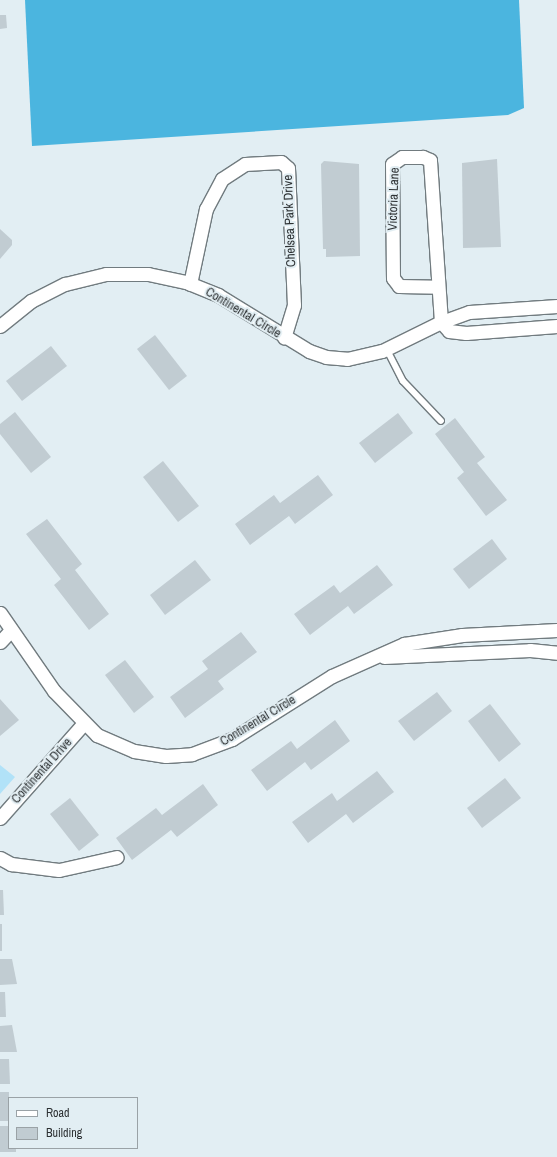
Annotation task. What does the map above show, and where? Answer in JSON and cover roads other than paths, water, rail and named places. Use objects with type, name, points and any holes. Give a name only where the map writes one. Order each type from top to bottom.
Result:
[{"type":"street","name":"Victoria Lane","points":[[438,287],[399,286],[393,278],[392,164],[398,158],[423,157],[430,160],[441,322]]},
{"type":"street","name":"Chelsea Park Drive","points":[[190,284],[206,209],[222,179],[245,164],[281,162],[288,168],[294,305],[284,337]]},
{"type":"street","name":"Continental Circle","points":[[0,326],[31,301],[85,278],[141,274],[190,284],[233,304],[284,337],[309,351],[336,359],[365,357],[441,322],[469,312],[557,306]]},
{"type":"street","points":[[441,322],[449,331],[466,333],[557,326]]},
{"type":"street","name":"Continental Circle","points":[[0,613],[54,691],[84,723],[103,739],[134,751],[166,756],[192,754],[232,739],[332,676],[378,657],[404,644],[430,639],[557,630]]},
{"type":"street","points":[[0,642],[11,630]]},
{"type":"street","name":"Continental Circle","points":[[378,657],[530,650],[557,652]]},
{"type":"street","name":"Continental Drive","points":[[0,818],[84,723]]},
{"type":"street","points":[[0,858],[11,864],[59,870],[117,857]]},
{"type":"lane","points":[[386,348],[403,381],[440,420]]}]
